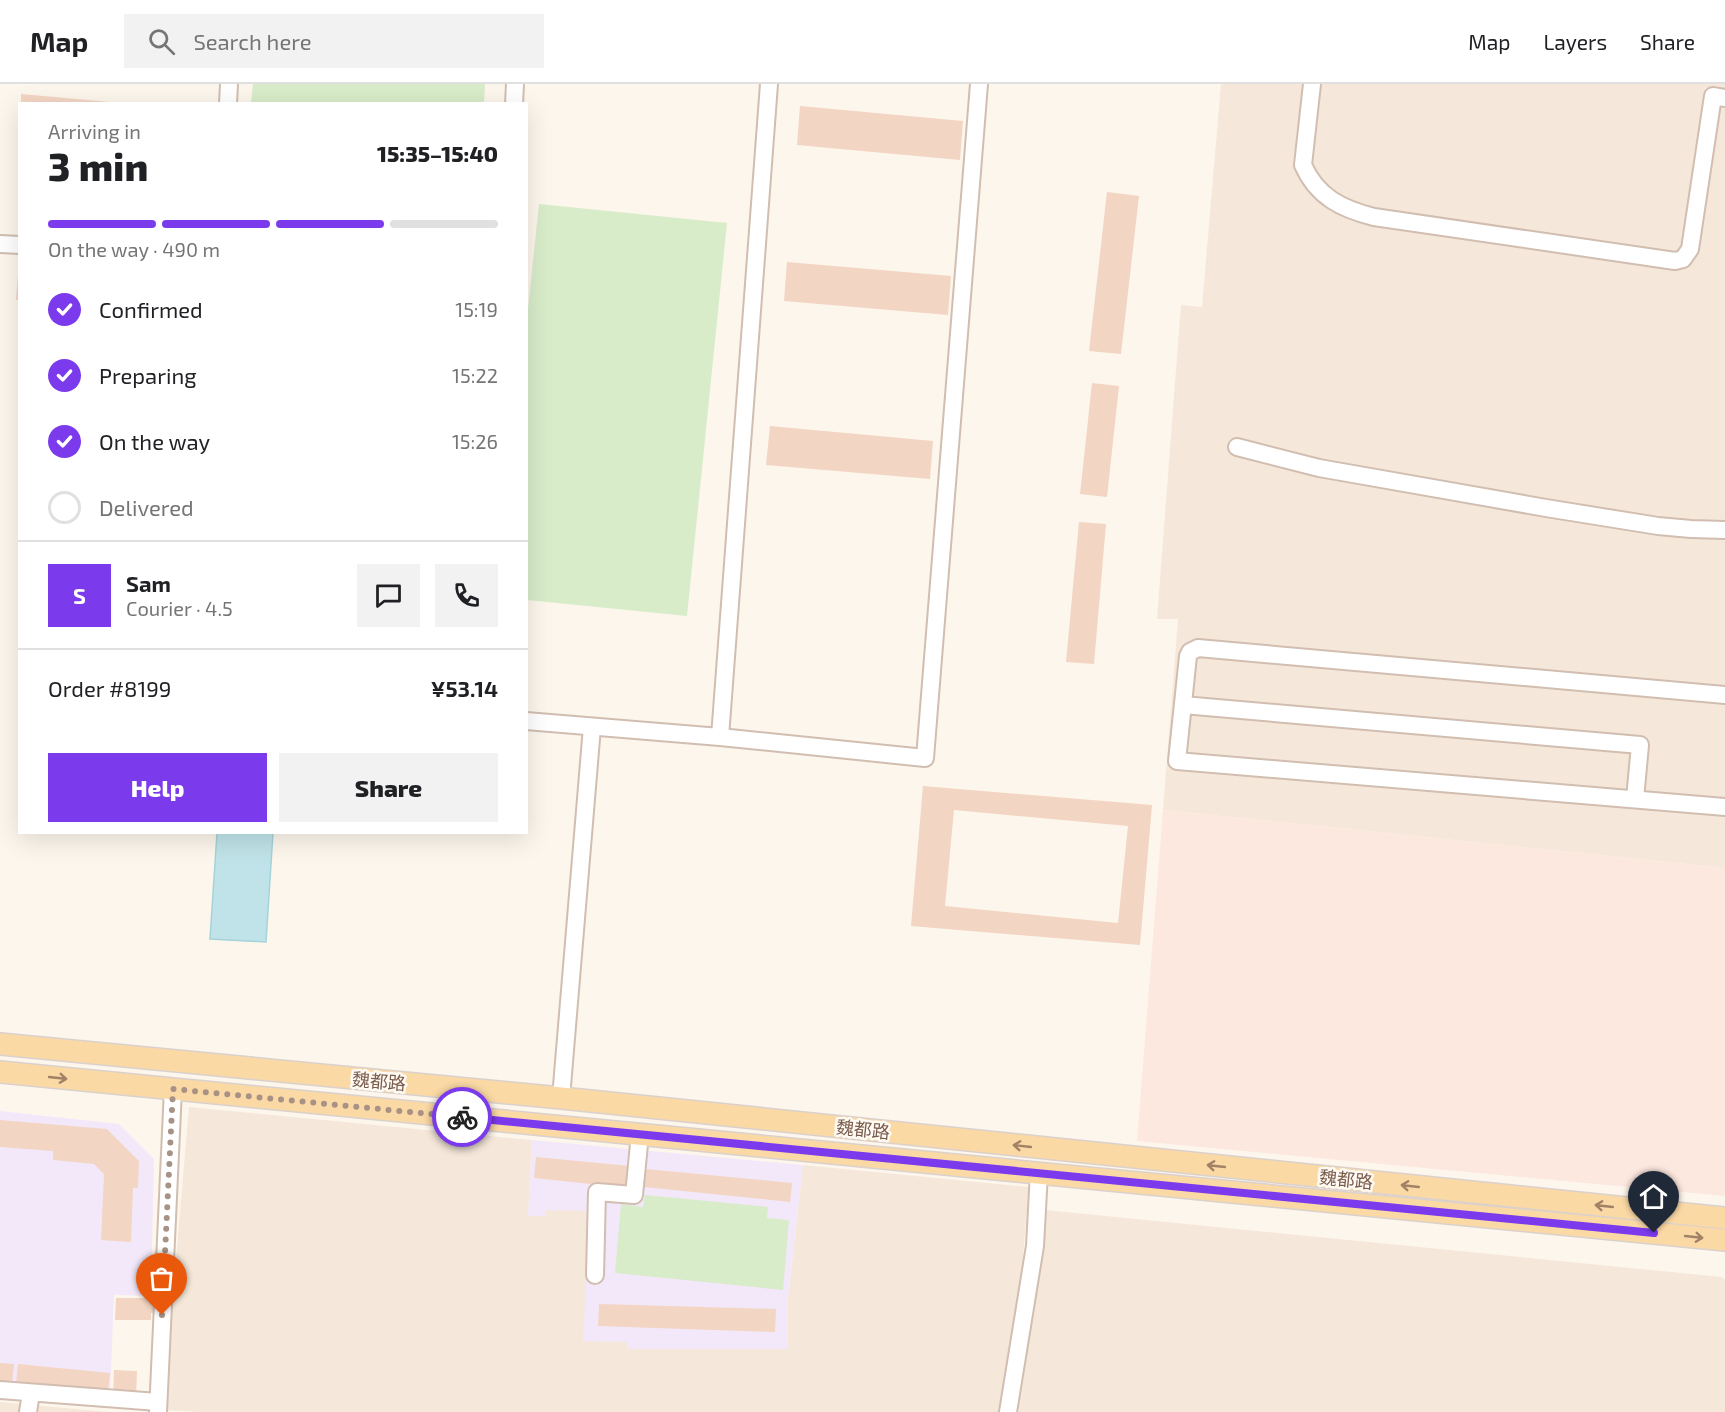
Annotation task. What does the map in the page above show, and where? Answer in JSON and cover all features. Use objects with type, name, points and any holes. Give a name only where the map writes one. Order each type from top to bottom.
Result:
[{"type":"main road","name":"魏都路","points":[[0,1044],[561,1098],[1725,1218]]},
{"type":"main road","name":"魏都路","points":[[0,1072],[1725,1240]]},
{"type":"street","points":[[228,102],[229,84]]},
{"type":"street","points":[[514,102],[515,84]]},
{"type":"street","points":[[720,737],[769,84]]},
{"type":"street","points":[[528,721],[720,737],[925,758],[979,84]]},
{"type":"street","points":[[1312,84],[1303,165],[1316,186],[1343,208],[1374,217],[1675,261],[1683,259],[1690,249],[1713,96],[1725,98]]},
{"type":"street","points":[[0,244],[18,245]]},
{"type":"street","points":[[1237,447],[1319,468],[1546,508],[1658,525],[1725,530]]},
{"type":"street","points":[[1725,695],[1198,648],[1190,652],[1188,656],[1178,761],[1725,807]]},
{"type":"street","points":[[1183,705],[1640,745],[1635,799]]},
{"type":"street","points":[[561,1098],[592,727]]},
{"type":"street","points":[[0,1390],[158,1407],[173,1089]]},
{"type":"street","points":[[595,1275],[597,1192],[634,1196],[640,1134]]},
{"type":"street","points":[[1008,1412],[1035,1246],[1039,1173]]},
{"type":"street","points":[[28,1412],[30,1393]]},
{"type":"shaded area","points":[[1221,84],[1725,84],[1725,868],[1163,810],[1178,619],[1157,619],[1181,305],[1202,307]]},
{"type":"shaded area","points":[[1163,810],[1725,868],[1725,1196],[1137,1141]]},
{"type":"shaded area","points":[[189,1107],[532,1140],[528,1216],[545,1210],[590,1210],[628,1342],[627,1349],[788,1349],[788,1298],[803,1165],[1029,1187],[1017,1326],[1004,1412],[197,1412],[165,1410]]},
{"type":"shaded area","points":[[0,1111],[119,1124],[154,1159],[151,1296],[114,1295],[110,1396],[0,1386]]},
{"type":"shaded area","points":[[532,1140],[803,1165],[788,1298],[788,1349],[627,1349],[627,1342],[583,1341],[590,1211],[546,1210],[545,1216],[528,1216]]},
{"type":"shaded area","points":[[1045,1210],[1722,1277],[1725,1280],[1725,1412],[1018,1412],[1040,1272]]},
{"type":"shaded area","points":[[0,1402],[109,1412],[0,1412]]},
{"type":"green space","points":[[253,84],[485,84],[484,102],[251,102]]},
{"type":"green space","points":[[539,204],[727,223],[687,616],[528,600],[528,309]]},
{"type":"green space","points":[[645,1195],[768,1207],[767,1218],[789,1220],[783,1290],[615,1273],[621,1204],[643,1207]]},
{"type":"water","points":[[217,834],[273,834],[266,942],[210,939]]},
{"type":"building","points":[[21,94],[110,102],[21,102]]},
{"type":"building","points":[[800,106],[963,121],[960,160],[797,145]]},
{"type":"building","points":[[1107,192],[1139,196],[1121,354],[1089,351]]},
{"type":"building","points":[[787,262],[951,276],[948,315],[784,301]]},
{"type":"building","points":[[18,274],[18,300],[16,300]]},
{"type":"building","points":[[1092,383],[1119,386],[1107,497],[1080,494]]},
{"type":"building","points":[[770,426],[933,441],[930,479],[766,465]]},
{"type":"building","points":[[1079,522],[1106,524],[1094,664],[1066,662]]},
{"type":"building","points":[[923,786],[1152,805],[1140,945],[911,926]],"holes":[[[954,810],[1128,826],[1118,923],[945,906]]]},
{"type":"building","points":[[0,1120],[107,1129],[139,1161],[138,1188],[133,1188],[131,1242],[101,1240],[104,1174],[94,1164],[53,1160],[53,1151],[0,1147]]},
{"type":"building","points":[[536,1157],[630,1166],[628,1188],[534,1178]]},
{"type":"building","points":[[646,1169],[792,1183],[790,1202],[644,1187]]},
{"type":"building","points":[[116,1298],[155,1298],[155,1313],[151,1313],[151,1320],[115,1320]]},
{"type":"building","points":[[599,1304],[776,1309],[775,1332],[598,1326]]},
{"type":"building","points":[[0,1363],[14,1364],[12,1384],[0,1383]]},
{"type":"building","points":[[18,1364],[110,1373],[108,1392],[16,1383]]},
{"type":"building","points":[[114,1370],[137,1371],[136,1399],[113,1398]]},
{"type":"way so far","points":[[162,1315],[173,1089],[462,1117]]},
{"type":"route","points":[[462,1117],[1654,1233]]}]
